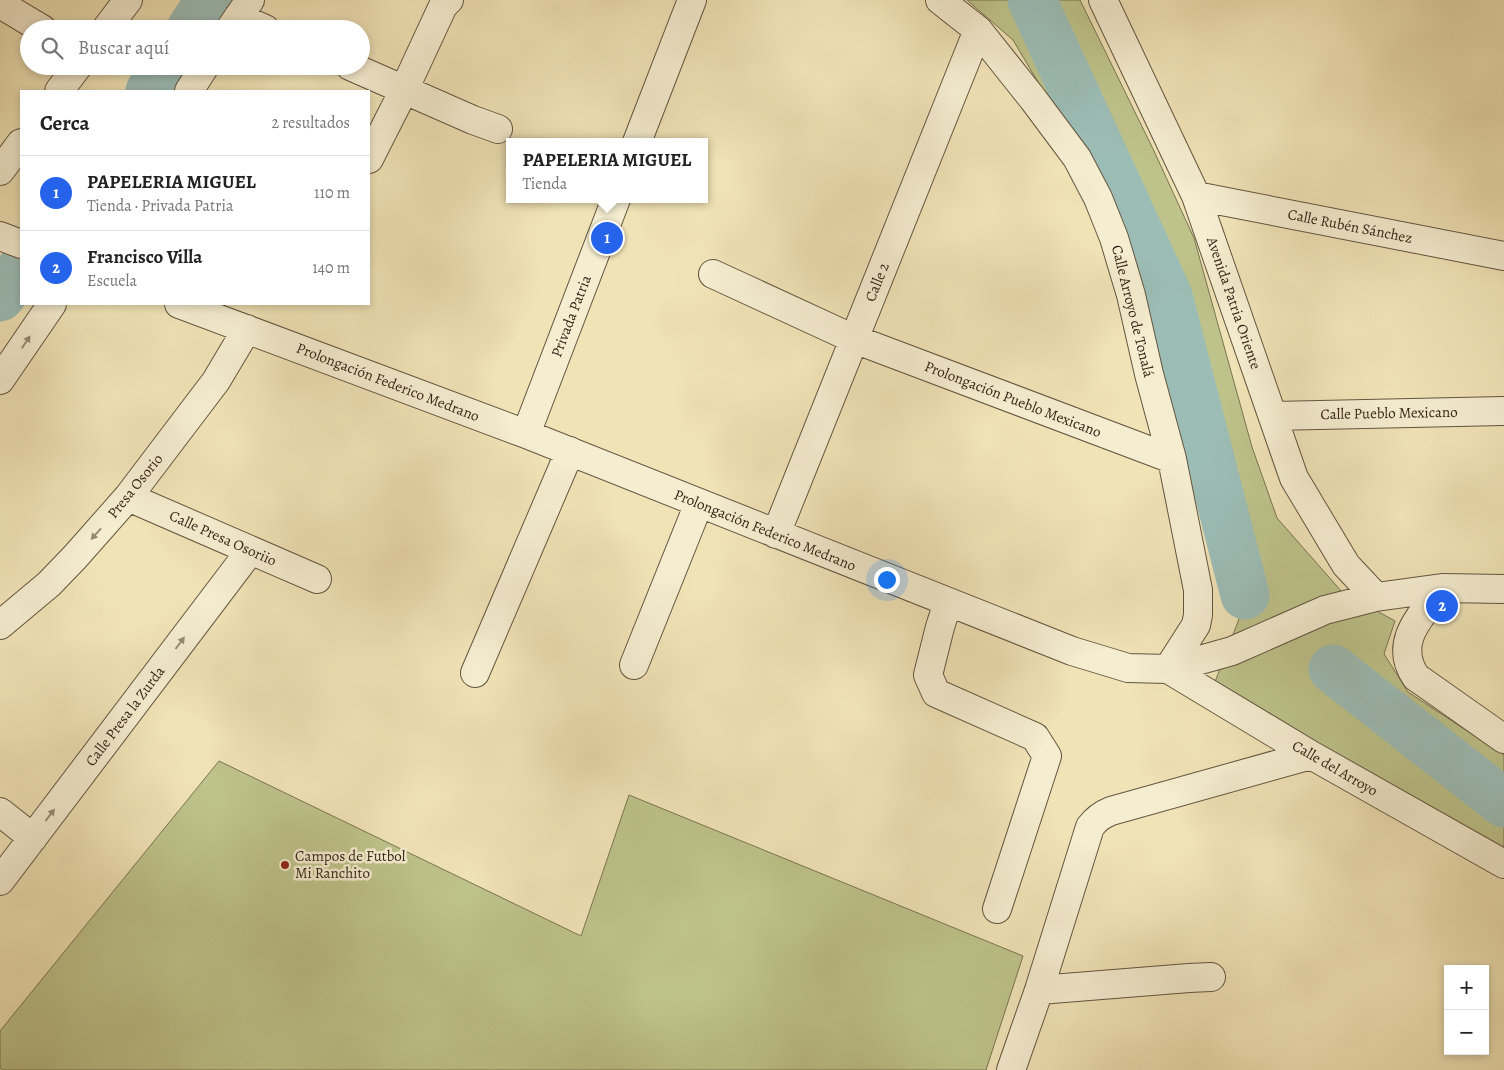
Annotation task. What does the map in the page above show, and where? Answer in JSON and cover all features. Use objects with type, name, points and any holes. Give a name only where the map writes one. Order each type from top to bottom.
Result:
[{"type":"street","points":[[113,20],[128,0]]},
{"type":"street","points":[[370,157],[443,6],[448,0]]},
{"type":"street","points":[[640,138],[692,0]]},
{"type":"street","name":"Calle Arroyo de Tonalá","points":[[940,0],[978,30],[1077,158],[1098,198],[1114,238],[1172,459],[1198,590],[1199,602],[1196,625],[1168,670]]},
{"type":"street","name":"Avenida Patria Oriente","points":[[1103,0],[1196,196],[1294,478],[1346,565],[1376,597]]},
{"type":"street","points":[[0,4],[27,20]]},
{"type":"street","name":"Calle 2","points":[[776,534],[978,30]]},
{"type":"street","points":[[60,90],[71,75]]},
{"type":"street","points":[[190,90],[199,75]]},
{"type":"street","points":[[370,75],[498,130]]},
{"type":"street","points":[[0,171],[20,143]]},
{"type":"street","name":"Calle Rubén Sánchez","points":[[1196,196],[1504,256]]},
{"type":"street","name":"Privada Patria","points":[[526,434],[614,203]]},
{"type":"street","points":[[0,236],[20,244]]},
{"type":"street","name":"Prolongación Pueblo Mexicano","points":[[713,274],[854,339],[1172,459]]},
{"type":"street","points":[[0,380],[51,305]]},
{"type":"street","name":"Prolongación Federico Medrano","points":[[183,305],[570,451],[1072,652],[1128,668],[1168,670],[1232,652],[1325,610],[1376,597],[1442,588],[1504,589]]},
{"type":"street","name":"Presa Osorio","points":[[0,625],[49,584],[128,497],[216,381],[247,329]]},
{"type":"street","name":"Calle Pueblo Mexicano","points":[[1273,416],[1504,411]]},
{"type":"street","points":[[475,673],[570,451]]},
{"type":"street","name":"Calle Presa Osoriio","points":[[128,497],[317,580]]},
{"type":"street","points":[[634,664],[699,503]]},
{"type":"street","name":"Calle Presa la Zurda","points":[[0,882],[250,551]]},
{"type":"street","points":[[1442,588],[1412,630],[1407,642],[1408,666],[1416,677],[1504,740]]},
{"type":"street","points":[[948,602],[928,675],[936,693],[1035,738],[1047,756],[997,909]]},
{"type":"street","name":"Calle del Arroyo","points":[[1168,670],[1504,864]]},
{"type":"street","points":[[1011,1070],[1039,990],[1090,828],[1102,814],[1311,754]]},
{"type":"street","points":[[0,812],[32,838]]},
{"type":"street","points":[[1039,990],[1211,977]]},
{"type":"green space","points":[[967,0],[1080,0],[1154,151],[1194,238],[1252,447],[1277,518],[1342,592],[1395,621],[1384,654],[1408,692],[1504,755],[1504,852],[1213,687],[1239,619],[1111,205],[1013,40]]},
{"type":"green space","name":"Campos de Futbol Mi Ranchito","points":[[219,761],[581,936],[629,795],[1023,956],[986,1070],[3,1070],[0,1068],[0,1031]]},
{"type":"waterway","points":[[197,20],[210,0]]},
{"type":"waterway","points":[[1032,0],[1168,296],[1245,595]]},
{"type":"waterway","points":[[151,90],[160,75]]},
{"type":"waterway","points":[[0,297],[20,270]]},
{"type":"waterway","points":[[1333,669],[1504,803]]},
{"type":"place","name":"PAPELERIA MIGUEL","points":[[607,238]]},
{"type":"place","name":"Francisco Villa","points":[[1442,606]]},
{"type":"place","name":"Campos de Futbol Mi Ranchito","points":[[285,865]]}]
